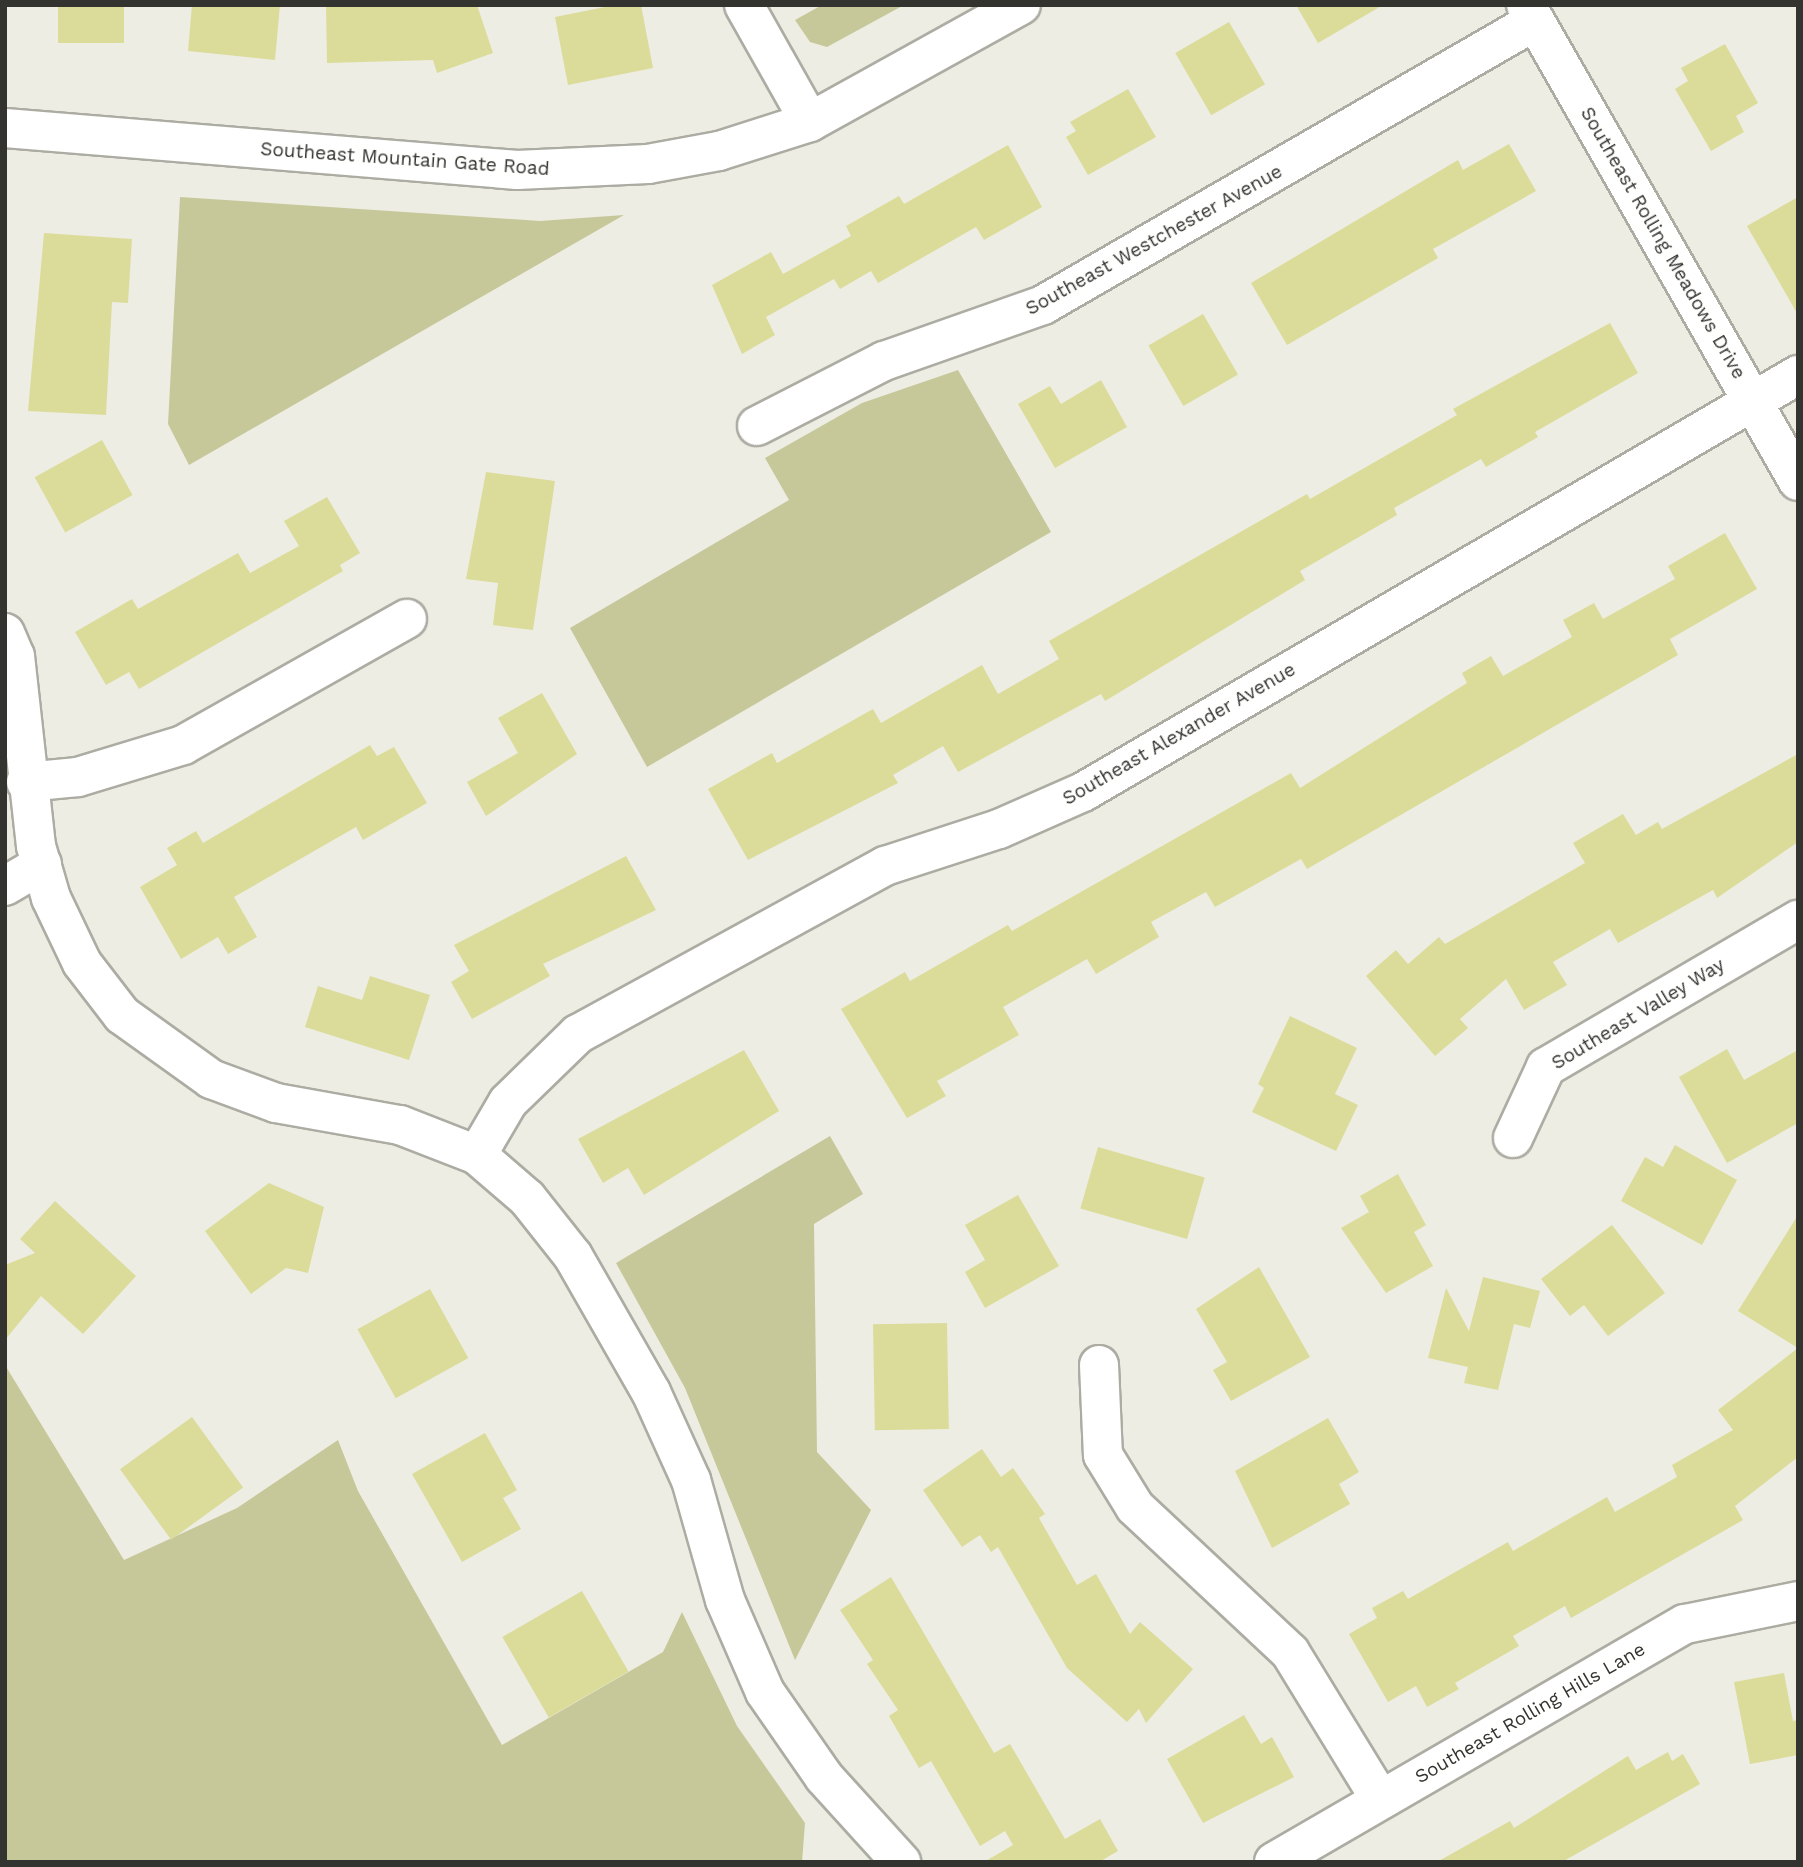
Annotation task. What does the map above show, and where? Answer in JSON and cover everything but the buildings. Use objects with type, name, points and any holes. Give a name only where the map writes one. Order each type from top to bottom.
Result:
[{"type":"street","points":[[744,5],[810,122]]},
{"type":"street","name":"Southeast Mountain Gate Road","points":[[5,128],[560,171],[681,159],[810,122],[1021,5]]},
{"type":"street","name":"Southeast Rolling Meadows Drive","points":[[1531,13],[1798,481]]},
{"type":"street","name":"Southeast Westchester Avenue","points":[[757,426],[884,360],[1043,305],[1531,13]]},
{"type":"street","name":"Southeast Alexander Avenue","points":[[477,1155],[508,1102],[578,1034],[885,866],[999,830],[1083,792],[1798,375]]},
{"type":"street","points":[[26,782],[78,777],[183,745],[407,619]]},
{"type":"street","points":[[5,633],[22,708],[26,782],[42,864],[82,963],[122,1015],[211,1079],[276,1103],[400,1125],[477,1155],[527,1198],[573,1256],[651,1392],[691,1480],[725,1600],[765,1692],[824,1777],[901,1862]]},
{"type":"street","points":[[5,886],[42,864]]},
{"type":"street","name":"Southeast Valley Way","points":[[1513,1138],[1546,1067],[1798,920]]},
{"type":"street","points":[[1099,1365],[1103,1455],[1135,1507],[1290,1652],[1380,1799]]},
{"type":"street","name":"Southeast Rolling Hills Lane","points":[[1275,1862],[1685,1624],[1798,1601]]},
{"type":"green space","points":[[822,5],[904,5],[827,47],[810,42],[795,20]]},
{"type":"green space","points":[[180,197],[540,221],[624,215],[189,465],[168,424]]},
{"type":"green space","points":[[958,370],[1051,532],[647,767],[570,628],[789,500],[765,458],[862,403]]},
{"type":"green space","points":[[830,1136],[863,1194],[814,1224],[817,1452],[871,1510],[795,1660],[685,1388],[616,1263]]},
{"type":"green space","points":[[5,1365],[124,1560],[237,1508],[338,1440],[358,1491],[502,1745],[663,1652],[682,1612],[737,1726],[805,1823],[802,1862],[5,1862]]}]
